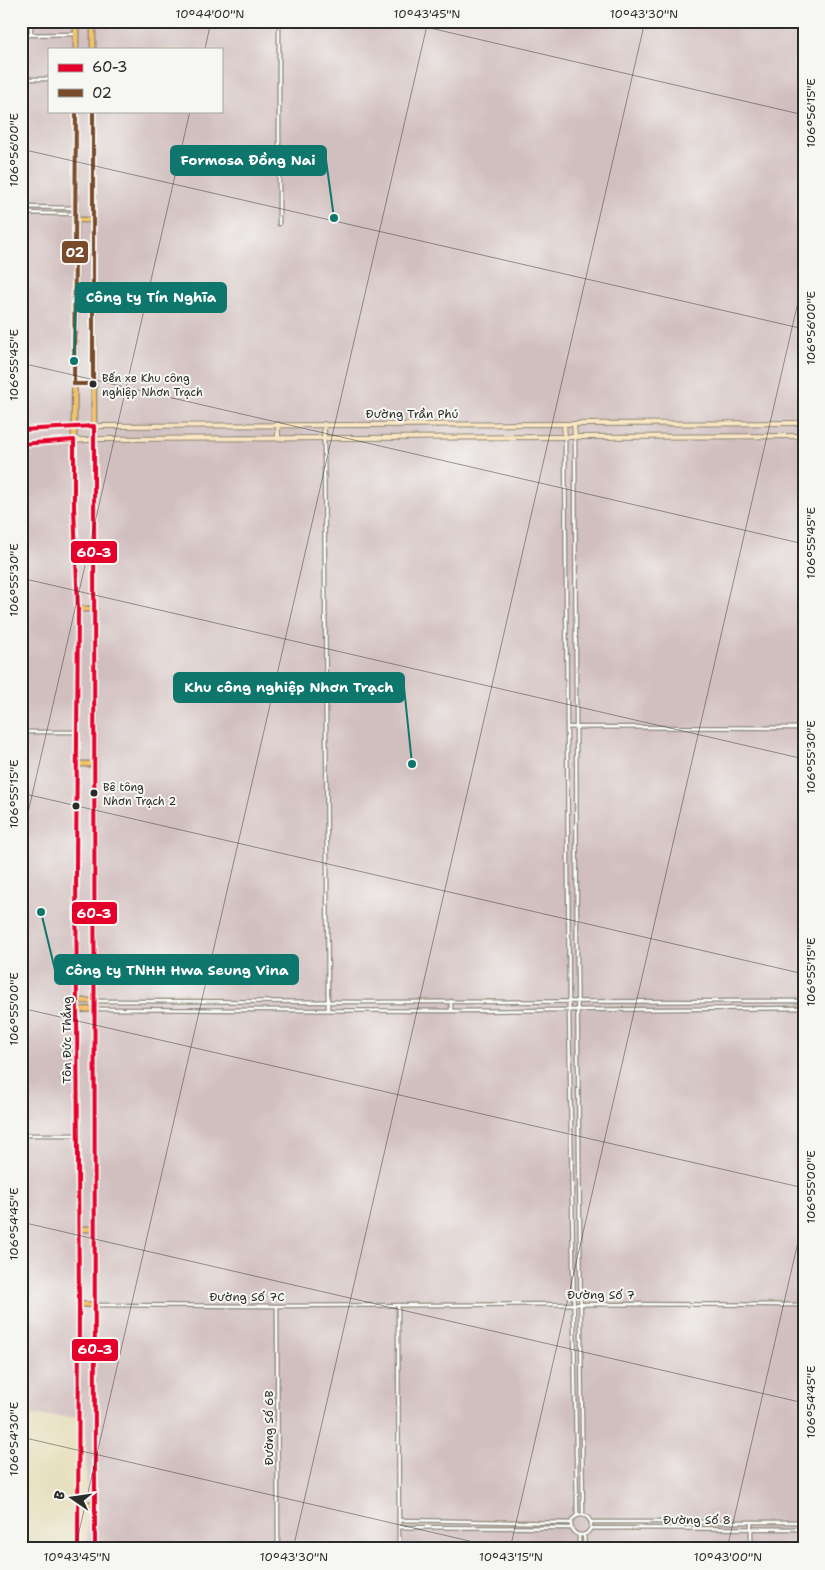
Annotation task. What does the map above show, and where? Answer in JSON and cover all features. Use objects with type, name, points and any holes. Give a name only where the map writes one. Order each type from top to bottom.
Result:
[{"type":"main road","points":[[76,21],[76,48]]},
{"type":"main road","points":[[93,21],[93,48]]},
{"type":"main road","name":"Tôn Đức Thắng","points":[[76,112],[74,507],[78,609],[76,868],[79,1304],[78,1549]]},
{"type":"main road","points":[[93,112],[95,1549]]},
{"type":"main road","points":[[76,220],[93,220]]},
{"type":"main road","name":"Đường Trần Phú","points":[[21,430],[74,426],[278,424],[804,423]]},
{"type":"main road","points":[[278,424],[278,438]]},
{"type":"main road","points":[[324,424],[324,438]]},
{"type":"main road","points":[[564,424],[565,438]]},
{"type":"main road","points":[[574,424],[575,437]]},
{"type":"main road","name":"Đường Trần Phú","points":[[21,444],[74,440],[804,436]]},
{"type":"main road","points":[[78,609],[95,609]]},
{"type":"main road","points":[[78,764],[95,764]]},
{"type":"main road","points":[[76,1001],[94,1001]]},
{"type":"main road","points":[[76,1010],[94,1009]]},
{"type":"main road","points":[[78,1229],[95,1228]]},
{"type":"main road","points":[[79,1304],[96,1305]]},
{"type":"main road","points":[[78,1356],[96,1356]]},
{"type":"main road","points":[[78,1504],[95,1504]]},
{"type":"street","points":[[31,21],[31,35]]},
{"type":"street","points":[[279,21],[279,224]]},
{"type":"street","points":[[21,35],[76,34]]},
{"type":"street","points":[[21,80],[48,79]]},
{"type":"street","points":[[21,207],[76,208]]},
{"type":"street","points":[[21,213],[76,214]]},
{"type":"street","points":[[575,437],[577,1001],[583,1515]]},
{"type":"street","points":[[324,438],[328,1010]]},
{"type":"street","points":[[565,438],[569,1010],[577,1515]]},
{"type":"street","points":[[568,727],[804,728]]},
{"type":"street","points":[[21,732],[78,732]]},
{"type":"street","points":[[568,861],[576,860]]},
{"type":"street","points":[[94,1001],[804,1001]]},
{"type":"street","points":[[222,1001],[222,1010]]},
{"type":"street","points":[[451,1001],[451,1011]]},
{"type":"street","points":[[94,1009],[451,1011],[804,1008]]},
{"type":"street","points":[[21,1136],[77,1135]]},
{"type":"street","name":"Đường Số 7C","points":[[96,1305],[398,1305]]},
{"type":"street","points":[[398,1305],[399,1549]]},
{"type":"street","name":"Đường Số 7","points":[[398,1305],[804,1305]]},
{"type":"street","name":"Đường Số 6B","points":[[277,1306],[278,1549]]},
{"type":"street","points":[[577,1515],[583,1515],[591,1522],[591,1528],[584,1535],[579,1535],[573,1532],[571,1523],[577,1515]]},
{"type":"street","points":[[399,1520],[571,1523]]},
{"type":"street","name":"Đường Số 8","points":[[591,1522],[804,1522]]},
{"type":"street","points":[[751,1522],[751,1549]]},
{"type":"street","points":[[400,1527],[571,1528]]},
{"type":"street","name":"Đường Số 8","points":[[591,1528],[804,1529]]},
{"type":"street","points":[[579,1535],[579,1549]]},
{"type":"street","points":[[584,1535],[585,1549]]},
{"type":"shaded area","points":[[21,21],[804,21],[804,1549],[88,1549],[85,1417],[21,1416]]},
{"type":"transit line","name":"02","points":[[76,112],[74,384],[93,384],[93,112]]},
{"type":"transit line","name":"60-3","points":[[21,430],[94,426],[95,1549]]},
{"type":"transit line","name":"60-3","points":[[21,444],[74,440],[74,507],[78,609],[76,868],[79,1304],[78,1549]]},
{"type":"place","name":"Formosa Đồng Nai","points":[[334,218]]},
{"type":"place","name":"Công ty Tín Nghĩa","points":[[74,361]]},
{"type":"place","name":"Bến xe Khu công nghiệp Nhơn Trạch","points":[[93,384]]},
{"type":"place","name":"Khu công nghiệp Nhơn Trạch","points":[[412,764]]},
{"type":"place","name":"Bê tông Nhơn Trạch 2","points":[[94,793]]},
{"type":"place","name":"Công ty TNHH Hwa Seung Vina","points":[[41,912]]}]
